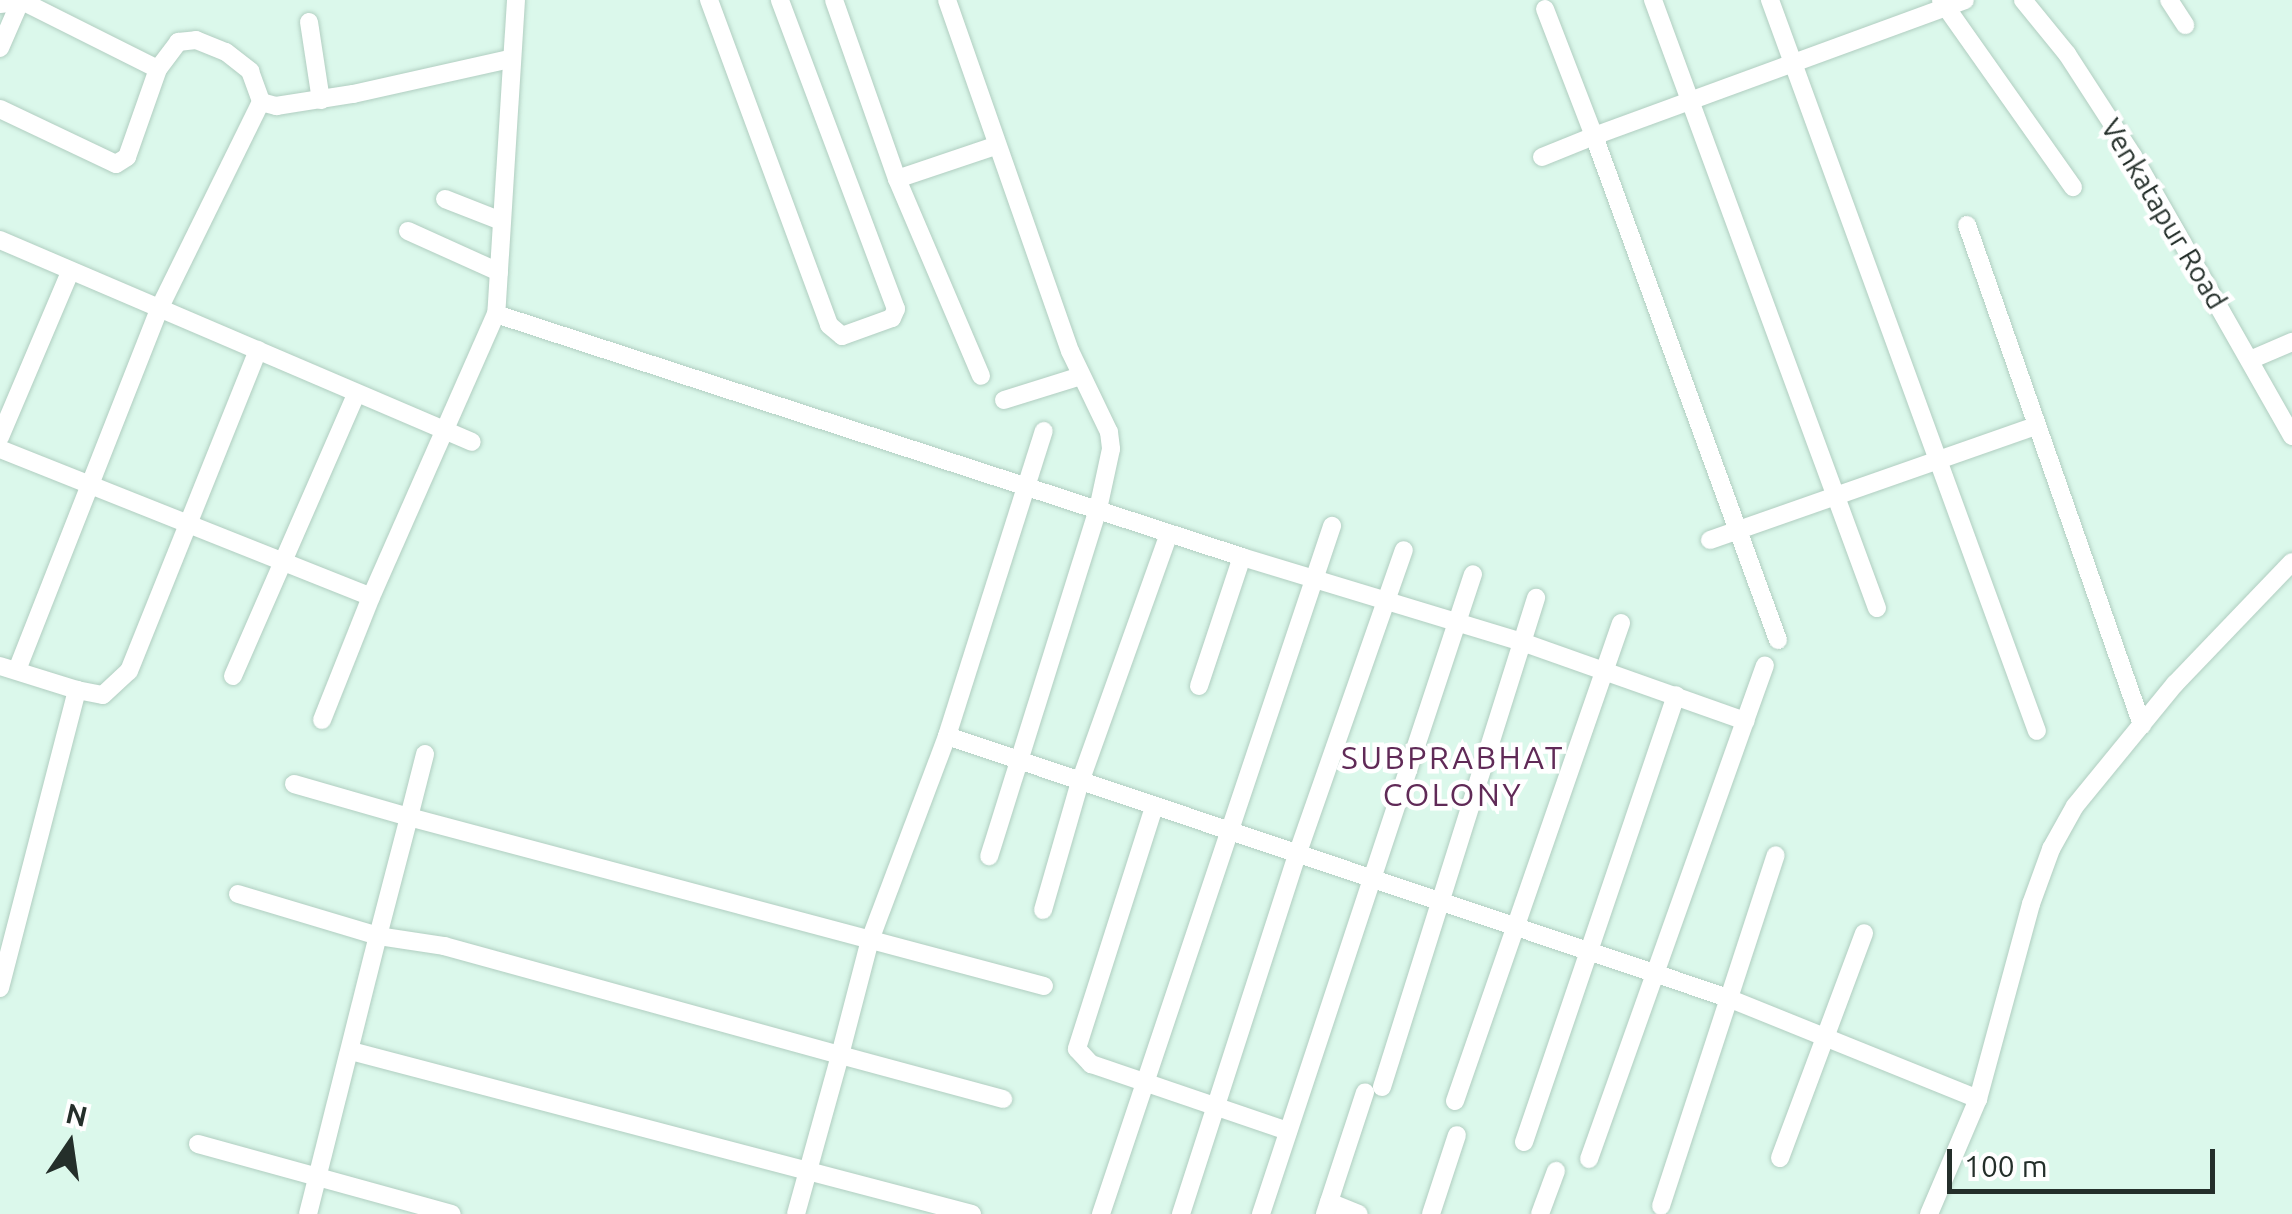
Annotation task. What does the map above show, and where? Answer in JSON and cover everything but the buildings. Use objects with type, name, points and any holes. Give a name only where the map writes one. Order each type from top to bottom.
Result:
[{"type":"street","points":[[322,720],[371,597],[496,314],[516,0]]},
{"type":"street","points":[[708,0],[829,325],[842,336],[892,318],[896,310],[780,0]]},
{"type":"street","points":[[834,0],[897,179],[981,376]]},
{"type":"street","points":[[947,0],[1081,376],[1109,432],[1109,471],[1098,510],[989,856]]},
{"type":"street","points":[[1652,0],[1877,608]]},
{"type":"street","points":[[1770,0],[2036,731]]},
{"type":"street","name":"Venkatapur Road","points":[[2023,0],[2067,54],[2133,156],[2292,436]]},
{"type":"street","points":[[2169,0],[2185,24]]},
{"type":"street","points":[[0,4],[20,1],[158,68]]},
{"type":"street","points":[[0,48],[20,1]]},
{"type":"street","points":[[1542,157],[1951,2],[2073,187]]},
{"type":"street","points":[[1544,9],[1778,640]]},
{"type":"street","points":[[308,22],[321,100]]},
{"type":"street","points":[[0,109],[116,164],[122,162],[158,68],[178,42],[211,44],[250,71],[261,102],[161,306],[90,484],[8,668],[103,695],[129,671],[258,350]]},
{"type":"street","points":[[261,102],[276,106],[321,100],[510,59]]},
{"type":"street","points":[[897,179],[996,146]]},
{"type":"street","points":[[445,199],[501,222]]},
{"type":"street","points":[[1967,224],[2142,725]]},
{"type":"street","points":[[408,232],[499,272]]},
{"type":"street","points":[[0,240],[472,442]]},
{"type":"street","points":[[0,437],[70,272]]},
{"type":"street","points":[[496,314],[1169,534],[1522,642],[1745,721]]},
{"type":"street","points":[[2250,360],[2292,342]]},
{"type":"street","points":[[1004,400],[1081,376]]},
{"type":"street","points":[[233,676],[356,394]]},
{"type":"street","points":[[1710,540],[2036,426]]},
{"type":"street","points":[[796,1214],[870,940],[947,736],[1044,431]]},
{"type":"street","points":[[0,449],[187,520],[371,597]]},
{"type":"street","points":[[1101,1214],[1332,526]]},
{"type":"street","points":[[1042,910],[1080,782],[1169,534]]},
{"type":"street","points":[[1181,1214],[1297,855],[1404,550]]},
{"type":"street","points":[[1199,686],[1242,557]]},
{"type":"street","points":[[1929,1214],[1978,1100],[2031,904],[2051,849],[2075,806],[2174,684],[2292,562]]},
{"type":"street","points":[[1261,1214],[1473,574]]},
{"type":"street","points":[[1359,1214],[1327,1208],[1374,1089],[1440,900],[1536,598]]},
{"type":"street","points":[[1455,1102],[1621,623]]},
{"type":"street","points":[[1589,1159],[1658,975],[1764,665]]},
{"type":"street","points":[[0,988],[77,690]]},
{"type":"street","points":[[1524,1142],[1676,696]]},
{"type":"street","points":[[947,736],[1728,998],[1978,1100]]},
{"type":"street","points":[[308,1214],[425,754]]},
{"type":"street","points":[[294,784],[1044,986]]},
{"type":"street","points":[[1154,807],[1077,1049],[1091,1064],[1288,1131]]},
{"type":"street","points":[[1662,1206],[1776,855]]},
{"type":"street","points":[[238,894],[378,936],[444,946],[1004,1098]]},
{"type":"street","points":[[1780,1158],[1864,933]]},
{"type":"street","points":[[351,1051],[972,1214]]},
{"type":"street","points":[[1431,1214],[1457,1135]]},
{"type":"street","points":[[198,1144],[452,1214]]},
{"type":"street","points":[[1540,1214],[1556,1171]]},
{"type":"district","name":"SUBPRABHAT COLONY","points":[[1453,776]]}]
